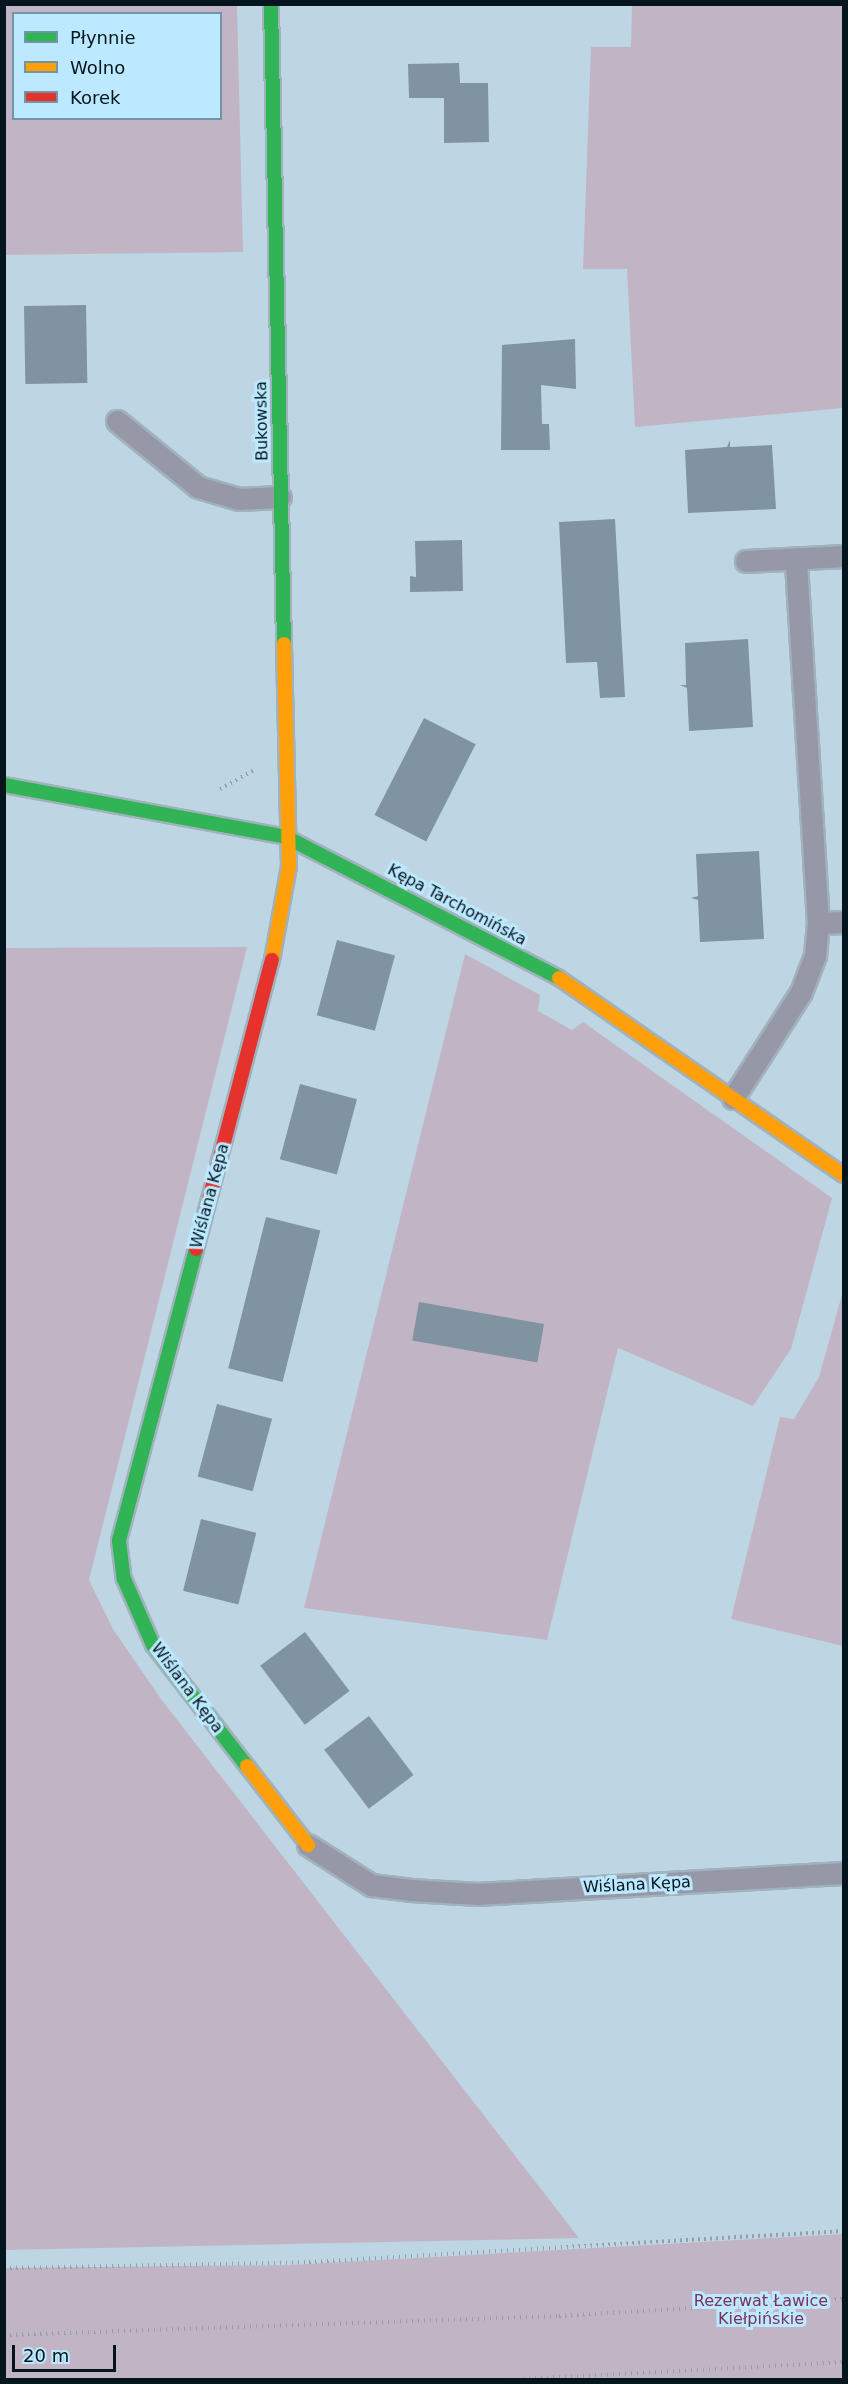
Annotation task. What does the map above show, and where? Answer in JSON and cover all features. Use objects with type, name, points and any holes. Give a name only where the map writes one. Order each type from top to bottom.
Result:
[{"type":"street","name":"Bukowska","points":[[271,4],[286,837]]},
{"type":"street","name":"Kępa Tarchomińska","points":[[4,785],[286,837],[553,974],[843,1175]]},
{"type":"street","name":"Wiślana Kępa","points":[[286,837],[289,866],[278,936],[119,1541],[124,1579],[153,1645],[308,1845]]},
{"type":"lane","points":[[117,421],[198,487],[239,499],[280,497]]},
{"type":"lane","points":[[746,561],[843,556]]},
{"type":"lane","points":[[733,1098],[801,992],[815,956],[818,923],[796,559]]},
{"type":"lane","points":[[818,923],[843,922]]},
{"type":"lane","name":"Wiślana Kępa","points":[[308,1845],[371,1885],[479,1894],[843,1873]]},
{"type":"path","points":[[4,2268],[309,2262],[843,2231]]},
{"type":"path","points":[[4,2335],[559,2316],[843,2299]]},
{"type":"path","points":[[505,2379],[843,2362]]},
{"type":"green space","points":[[4,5],[237,5],[243,252],[5,255]]},
{"type":"green space","points":[[632,5],[843,5],[843,408],[635,427],[627,269],[583,269],[591,47],[631,47]]},
{"type":"green space","points":[[247,947],[89,1580],[113,1629],[161,1699],[579,2238],[5,2250],[5,948]]},
{"type":"green space","points":[[465,954],[540,995],[538,1011],[572,1030],[583,1022],[832,1198],[791,1349],[753,1406],[618,1348],[547,1640],[304,1608]]},
{"type":"green space","points":[[843,1291],[843,1646],[731,1619],[780,1417],[794,1419],[819,1377]]},
{"type":"green space","name":"Rezerwat Ławice Kiełpińskie","points":[[843,2234],[843,2379],[5,2379],[5,2268],[290,2265]]},
{"type":"building","points":[[459,63],[460,83],[488,83],[489,142],[444,143],[444,98],[409,98],[408,64]]},
{"type":"building","points":[[86,305],[87,383],[25,384],[24,306]]},
{"type":"building","points":[[575,339],[576,389],[541,385],[542,424],[549,424],[550,450],[501,450],[502,345]]},
{"type":"building","points":[[730,440],[730,447],[772,445],[776,509],[688,513],[685,450],[727,447]]},
{"type":"building","points":[[615,519],[625,697],[600,698],[597,662],[566,663],[559,522]]},
{"type":"building","points":[[462,540],[463,591],[410,592],[410,576],[416,577],[415,541]]},
{"type":"building","points":[[748,639],[753,727],[689,731],[687,688],[680,685],[686,685],[685,643]]},
{"type":"building","points":[[424,718],[476,744],[426,841],[375,815]]},
{"type":"building","points":[[759,851],[764,939],[700,942],[698,900],[691,898],[698,896],[696,854]]},
{"type":"building","points":[[337,940],[395,956],[375,1031],[317,1015]]},
{"type":"building","points":[[300,1084],[357,1099],[337,1175],[280,1159]]},
{"type":"building","points":[[266,1217],[320,1231],[283,1382],[228,1368]]},
{"type":"building","points":[[419,1302],[544,1324],[537,1362],[412,1340]]},
{"type":"building","points":[[217,1404],[272,1419],[253,1491],[198,1476]]},
{"type":"building","points":[[201,1519],[256,1533],[238,1605],[183,1591]]},
{"type":"building","points":[[305,1632],[350,1691],[305,1725],[260,1666]]},
{"type":"building","points":[[369,1716],[414,1775],[369,1809],[324,1750]]},
{"type":"traffic: fast","points":[[271,4],[284,644]]},
{"type":"traffic: fast","points":[[4,785],[286,837],[559,978]]},
{"type":"traffic: fast","points":[[196,1249],[119,1541],[124,1579],[153,1645],[247,1766]]},
{"type":"traffic: slow","points":[[272,960],[289,866],[284,644]]},
{"type":"traffic: slow","points":[[559,978],[844,1175]]},
{"type":"traffic: slow","points":[[247,1766],[308,1845]]},
{"type":"traffic: jam","points":[[196,1249],[272,960]]}]
